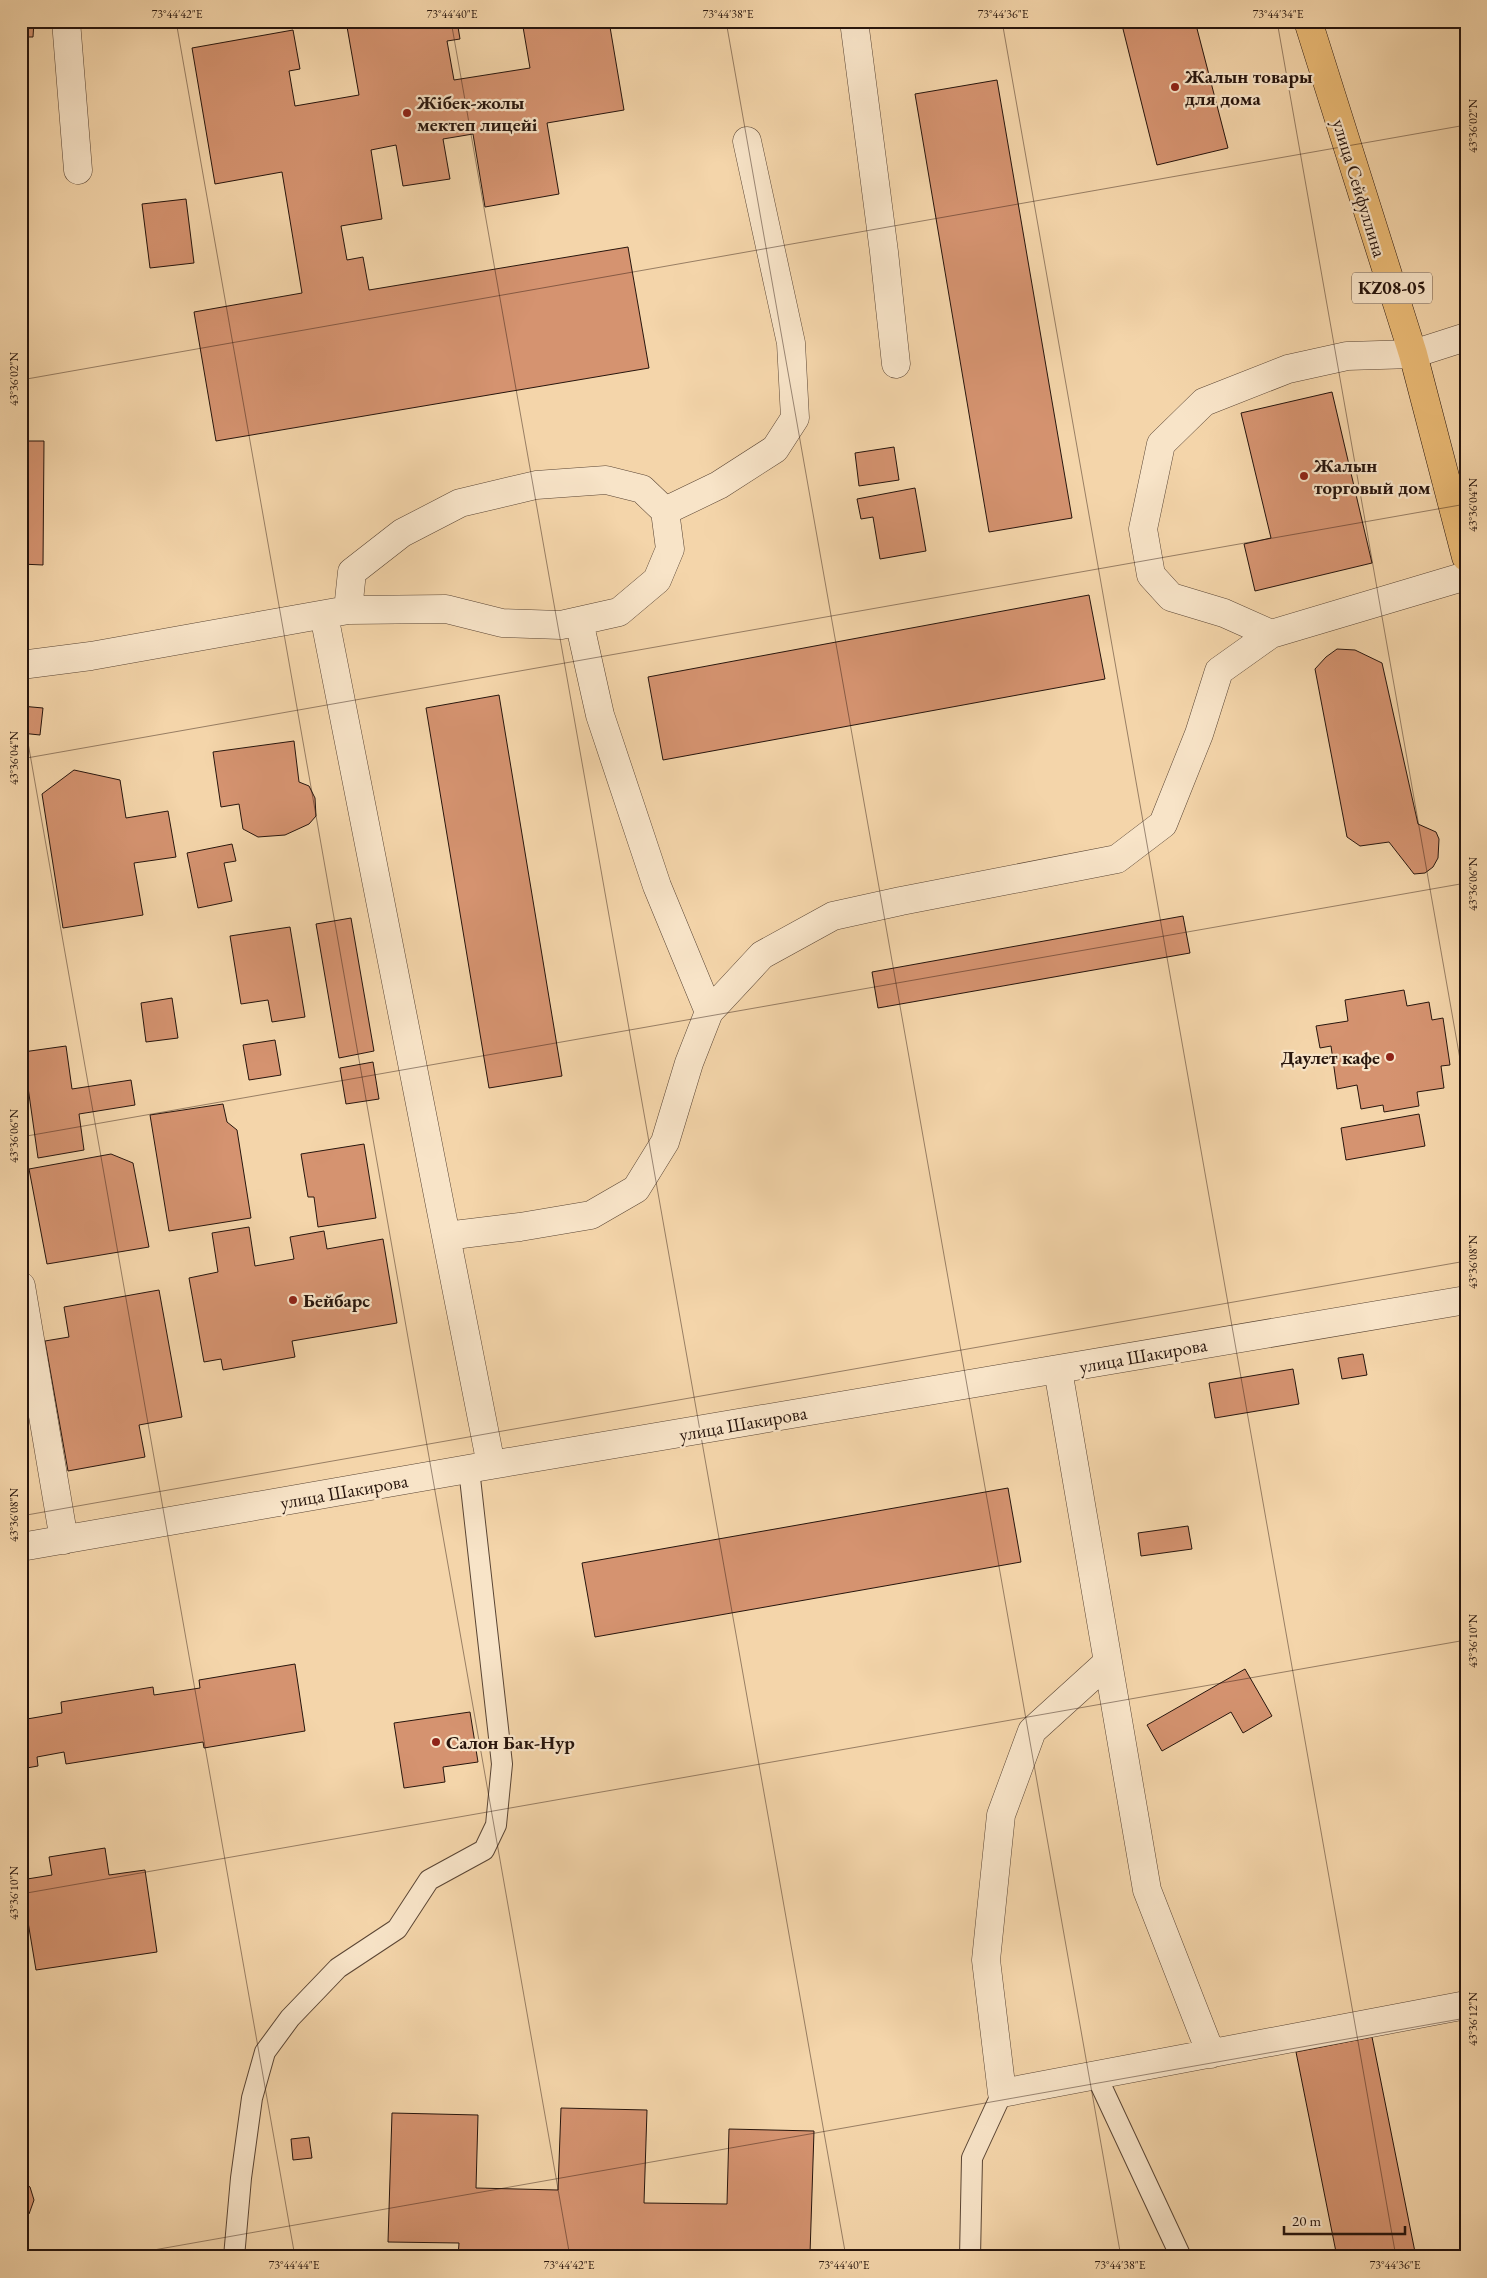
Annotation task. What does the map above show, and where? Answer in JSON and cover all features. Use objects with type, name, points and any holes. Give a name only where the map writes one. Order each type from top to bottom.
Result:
[{"type":"main road","name":"улица Сейфуллина","points":[[1308,21],[1412,354],[1466,557]]},
{"type":"street","points":[[66,21],[78,170]]},
{"type":"street","points":[[854,21],[884,252],[896,364]]},
{"type":"street","points":[[665,511],[719,485],[775,449],[795,418],[791,344],[747,141]]},
{"type":"street","points":[[1271,634],[1224,613],[1171,597],[1151,575],[1143,529],[1160,444],[1204,402],[1288,369],[1346,356],[1412,354],[1466,337]]},
{"type":"street","points":[[21,665],[91,656],[336,612],[446,609],[502,623],[562,625],[619,612],[657,580],[670,549],[665,511],[642,489],[606,480],[536,485],[460,503],[402,533],[352,572],[336,612],[446,1236],[480,1467]]},
{"type":"street","points":[[446,1236],[520,1228],[591,1215],[636,1189],[664,1142],[689,1063],[710,1012],[762,955],[833,916],[948,891],[1117,859],[1163,824],[1199,734],[1219,671],[1271,634],[1466,576]]},
{"type":"street","points":[[579,621],[603,724],[657,886],[710,1012]]},
{"type":"street","points":[[21,1286],[64,1540]]},
{"type":"street","name":"улица Шакирова","points":[[21,1547],[480,1467],[1466,1300]]},
{"type":"street","points":[[1058,1370],[1147,1890],[1211,2054]]},
{"type":"street","points":[[1108,1662],[1032,1731],[1001,1815],[986,1960],[1002,2093],[1466,2005]]},
{"type":"lane","points":[[234,2257],[240,2178],[252,2098],[265,2052],[290,2018],[338,1968],[397,1929],[429,1880],[484,1850],[496,1825],[502,1764],[480,1467]]},
{"type":"lane","points":[[1096,2075],[1181,2257]]},
{"type":"lane","points":[[970,2257],[972,2158],[1002,2093]]},
{"type":"building","points":[[21,21],[34,21],[33,37],[21,37]]},
{"type":"building","points":[[346,21],[457,21],[460,39],[447,41],[454,80],[530,68],[522,21],[609,21],[624,110],[547,123],[559,194],[485,207],[473,134],[443,139],[450,179],[403,186],[396,145],[371,150],[382,219],[341,226],[347,260],[363,257],[369,290],[628,247],[649,368],[216,441],[194,312],[302,293],[282,172],[215,184],[192,48],[293,30],[300,69],[289,71],[295,106],[359,95]]},
{"type":"building","name":"Жалын товары для дома","points":[[1139,21],[1195,21],[1228,148],[1157,165],[1122,25]]},
{"type":"building","points":[[1458,21],[1466,21],[1466,47]]},
{"type":"building","points":[[997,80],[1072,518],[989,532],[915,94]]},
{"type":"building","points":[[186,199],[194,263],[150,268],[142,204]]},
{"type":"building","name":"Жалын торговый дом","points":[[1332,392],[1372,563],[1255,591],[1244,544],[1271,538],[1241,413]]},
{"type":"building","points":[[21,441],[44,441],[43,565],[21,564]]},
{"type":"building","points":[[894,447],[899,480],[859,486],[855,453]]},
{"type":"building","points":[[915,488],[926,551],[880,559],[873,517],[861,519],[857,499]]},
{"type":"building","points":[[1089,595],[1105,679],[663,760],[648,677]]},
{"type":"building","points":[[1337,649],[1355,650],[1382,663],[1418,824],[1436,832],[1439,839],[1438,858],[1433,867],[1425,873],[1414,874],[1389,842],[1360,846],[1347,837],[1315,669]]},
{"type":"building","points":[[499,695],[562,1076],[489,1088],[426,708]]},
{"type":"building","points":[[21,706],[43,708],[40,735],[21,733]]},
{"type":"building","points":[[294,741],[299,782],[309,786],[315,798],[316,816],[309,824],[285,835],[258,837],[243,829],[239,804],[221,807],[213,752]]},
{"type":"building","points":[[74,770],[120,780],[126,818],[168,811],[176,857],[134,863],[143,915],[63,928],[42,794]]},
{"type":"building","points":[[232,844],[236,861],[224,863],[232,901],[198,908],[187,853]]},
{"type":"building","points":[[1183,916],[1190,953],[878,1008],[872,972]]},
{"type":"building","points":[[351,918],[374,1051],[339,1058],[316,924]]},
{"type":"building","points":[[290,927],[305,1017],[272,1022],[268,1000],[241,1004],[230,936]]},
{"type":"building","name":"Даулет кафе","points":[[1404,990],[1407,1006],[1429,1002],[1432,1020],[1443,1018],[1450,1065],[1441,1066],[1444,1088],[1417,1092],[1419,1106],[1384,1112],[1383,1105],[1361,1109],[1357,1085],[1337,1089],[1331,1046],[1320,1048],[1316,1026],[1348,1021],[1345,1000]]},
{"type":"building","points":[[172,998],[178,1038],[146,1042],[141,1003]]},
{"type":"building","points":[[275,1040],[281,1075],[249,1080],[243,1045]]},
{"type":"building","points":[[66,1046],[72,1089],[131,1080],[135,1105],[79,1114],[84,1150],[38,1158],[23,1052]]},
{"type":"building","points":[[373,1062],[379,1099],[346,1104],[340,1068]]},
{"type":"building","points":[[223,1104],[227,1122],[237,1130],[251,1218],[169,1231],[150,1115]]},
{"type":"building","points":[[1419,1114],[1425,1146],[1346,1160],[1341,1128]]},
{"type":"building","points":[[364,1144],[376,1218],[318,1227],[314,1197],[308,1197],[301,1154]]},
{"type":"building","points":[[111,1154],[133,1163],[149,1247],[47,1264],[29,1169]]},
{"type":"building","name":"Бейбарс","points":[[249,1227],[255,1266],[294,1259],[290,1237],[324,1231],[327,1249],[383,1239],[397,1323],[292,1341],[295,1357],[223,1370],[221,1359],[204,1362],[189,1278],[218,1272],[212,1233]]},
{"type":"building","points":[[159,1290],[182,1417],[139,1425],[145,1457],[68,1471],[45,1341],[69,1337],[64,1307]]},
{"type":"building","points":[[1363,1354],[1367,1375],[1342,1379],[1338,1358]]},
{"type":"building","points":[[1293,1369],[1299,1404],[1215,1418],[1209,1383]]},
{"type":"building","points":[[1008,1488],[1021,1562],[595,1637],[582,1563]]},
{"type":"building","points":[[1188,1526],[1192,1549],[1141,1556],[1138,1533]]},
{"type":"building","points":[[295,1664],[305,1731],[204,1748],[203,1742],[66,1764],[64,1752],[37,1757],[38,1766],[21,1769],[21,1689],[27,1719],[62,1713],[61,1702],[153,1687],[154,1695],[200,1688],[199,1680]]},
{"type":"building","points":[[1245,1669],[1272,1716],[1243,1733],[1231,1712],[1162,1751],[1147,1725]]},
{"type":"building","name":"Салон Бак-Нур","points":[[470,1712],[478,1762],[443,1767],[445,1782],[404,1788],[394,1723]]},
{"type":"building","points":[[105,1848],[109,1875],[145,1870],[157,1952],[36,1970],[21,1880],[52,1875],[49,1857]]},
{"type":"building","points":[[1372,2037],[1416,2257],[1337,2257],[1296,2052]]},
{"type":"building","points":[[561,2108],[647,2110],[644,2203],[727,2204],[729,2129],[814,2131],[810,2254],[733,2252],[733,2257],[649,2257],[649,2250],[632,2250],[631,2257],[567,2257],[568,2252],[545,2251],[545,2257],[458,2257],[459,2243],[388,2242],[392,2113],[478,2115],[476,2188],[558,2190]]},
{"type":"building","points":[[309,2137],[312,2158],[293,2160],[291,2139]]},
{"type":"building","points":[[21,2180],[30,2187],[34,2200],[29,2214],[21,2219]]},
{"type":"place","name":"Жалын товары для дома","points":[[1175,87]]},
{"type":"place","name":"Жібек-жолы мектеп лицейі","points":[[407,113]]},
{"type":"place","name":"Жалын торговый дом","points":[[1304,476]]},
{"type":"place","name":"Даулет кафе","points":[[1390,1057]]},
{"type":"place","name":"Бейбарс","points":[[293,1300]]},
{"type":"place","name":"Салон Бак-Нур","points":[[436,1742]]}]
